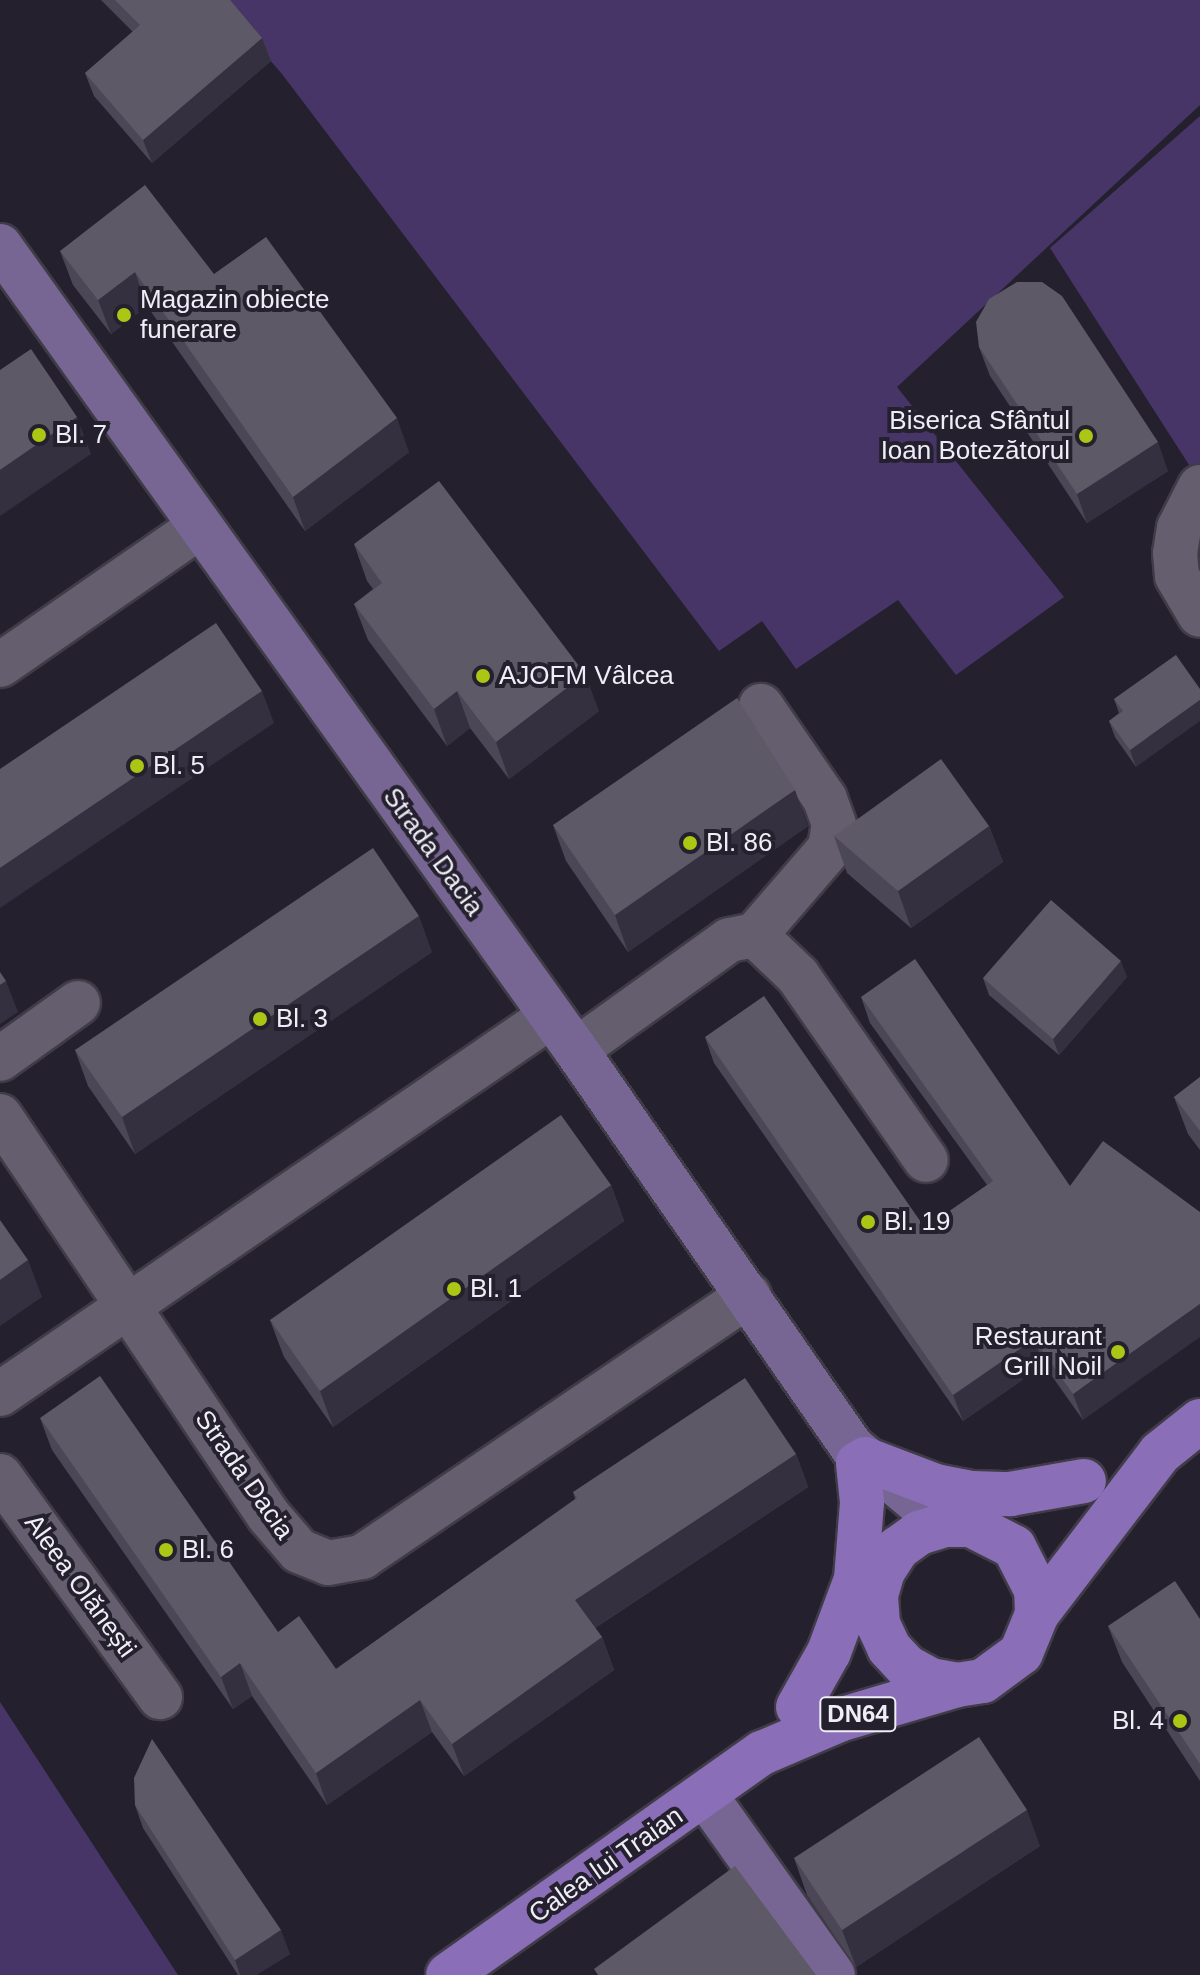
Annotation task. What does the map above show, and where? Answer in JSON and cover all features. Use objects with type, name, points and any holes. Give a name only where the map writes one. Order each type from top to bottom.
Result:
[{"type":"main road","name":"Strada Dacia","points":[[0,246],[198,528],[564,1033],[858,1456],[877,1519],[880,1584]]},
{"type":"main road","points":[[1160,1453],[958,1525],[919,1533],[898,1548],[880,1584],[878,1624],[898,1658],[930,1680],[957,1685],[983,1681],[1007,1667],[1021,1653],[1037,1614],[1160,1453],[1200,1421]]},
{"type":"main road","name":"Strada Dacia","points":[[858,1456],[958,1525]]},
{"type":"main road","points":[[798,1707],[829,1652],[856,1579],[862,1502],[858,1456],[936,1486],[973,1493],[1010,1494],[1084,1481]]},
{"type":"main road","points":[[958,1525],[1014,1547],[1036,1590],[1037,1614]]},
{"type":"main road","name":"Calea lui Traian","points":[[762,1753],[798,1707],[880,1584]]},
{"type":"main road","name":"Calea lui Traian","points":[[448,1975],[762,1753],[839,1720],[957,1685]]},
{"type":"main road","points":[[705,1795],[833,1975]]},
{"type":"street","points":[[1200,487],[1179,528],[1175,553],[1177,576],[1200,615]]},
{"type":"street","points":[[0,665],[198,528]]},
{"type":"street","points":[[0,1394],[128,1306],[564,1033],[729,940],[755,935],[830,848],[834,824],[825,799],[761,706]]},
{"type":"street","points":[[755,935],[798,976],[926,1160]]},
{"type":"street","points":[[0,1059],[78,1003]]},
{"type":"street","name":"Strada Dacia","points":[[0,1116],[269,1516],[299,1551],[328,1563],[362,1557],[749,1295]]},
{"type":"street","name":"Aleea Olănești","points":[[0,1476],[160,1697]]},
{"type":"shaded area","points":[[218,0],[1200,0],[1200,105],[897,387],[1064,597],[956,675],[898,600],[796,669],[762,621],[719,651],[282,74]]},
{"type":"shaded area","points":[[1200,116],[1200,482],[1050,248]]},
{"type":"shaded area","points":[[0,1702],[178,1975],[0,1975]]},
{"type":"building","points":[[115,0],[230,0],[262,38],[143,140],[85,73],[140,25]]},
{"type":"building","points":[[145,185],[214,274],[266,237],[397,418],[293,497],[135,272],[98,300],[60,251]]},
{"type":"building","name":"Biserica Sfântul Ioan Botezătorul","points":[[1017,282],[1042,282],[1062,296],[1158,442],[1077,494],[979,347],[976,322],[989,299]]},
{"type":"building","points":[[31,349],[77,417],[0,470],[0,370]]},
{"type":"building","name":"AJOFM Vâlcea","points":[[439,481],[585,674],[496,742],[457,691],[434,709],[354,604],[382,583],[354,544]]},
{"type":"building","points":[[216,623],[262,691],[0,868],[0,769]]},
{"type":"building","points":[[1176,655],[1200,689],[1200,700],[1130,750],[1109,721],[1123,711],[1114,699]]},
{"type":"building","name":"Bl. 86","points":[[737,698],[795,790],[615,915],[553,825]]},
{"type":"building","points":[[941,759],[989,826],[898,891],[834,836]]},
{"type":"building","points":[[373,848],[419,916],[122,1117],[75,1050]]},
{"type":"building","points":[[1051,900],[1121,961],[1053,1039],[983,978]]},
{"type":"building","points":[[915,959],[1070,1186],[1103,1141],[1200,1212],[1200,1304],[1073,1394],[1034,1339],[953,1395],[705,1037],[764,996],[925,1228],[993,1181],[861,997]]},
{"type":"building","points":[[1200,1077],[1200,1131],[1174,1097]]},
{"type":"building","points":[[561,1115],[611,1185],[320,1391],[270,1320]]},
{"type":"building","points":[[0,1220],[28,1260],[0,1280]]},
{"type":"building","points":[[100,1376],[278,1632],[299,1616],[336,1669],[577,1498],[573,1492],[745,1378],[796,1454],[575,1600],[602,1637],[452,1744],[420,1700],[316,1773],[240,1663],[221,1677],[40,1418]]},
{"type":"building","name":"Bl. 4","points":[[1175,1581],[1200,1619],[1200,1764],[1108,1626]]},
{"type":"building","points":[[979,1737],[1027,1810],[842,1930],[794,1858]]},
{"type":"building","points":[[152,1739],[281,1930],[235,1960],[135,1805],[134,1778]]},
{"type":"building","points":[[735,1866],[816,1975],[598,1975],[594,1969]]},
{"type":"place","name":"Magazin obiecte funerare","points":[[124,315]]},
{"type":"place","name":"Bl. 7","points":[[39,435]]},
{"type":"place","name":"Biserica Sfântul Ioan Botezătorul","points":[[1086,436]]},
{"type":"place","name":"AJOFM Vâlcea","points":[[483,676]]},
{"type":"place","name":"Bl. 5","points":[[137,766]]},
{"type":"place","name":"Bl. 86","points":[[690,843]]},
{"type":"place","name":"Bl. 3","points":[[260,1019]]},
{"type":"place","name":"Bl. 19","points":[[868,1222]]},
{"type":"place","name":"Bl. 1","points":[[454,1289]]},
{"type":"place","name":"Restaurant Grill Noil","points":[[1118,1352]]},
{"type":"place","name":"Bl. 6","points":[[166,1550]]},
{"type":"place","name":"Bl. 4","points":[[1180,1721]]}]
